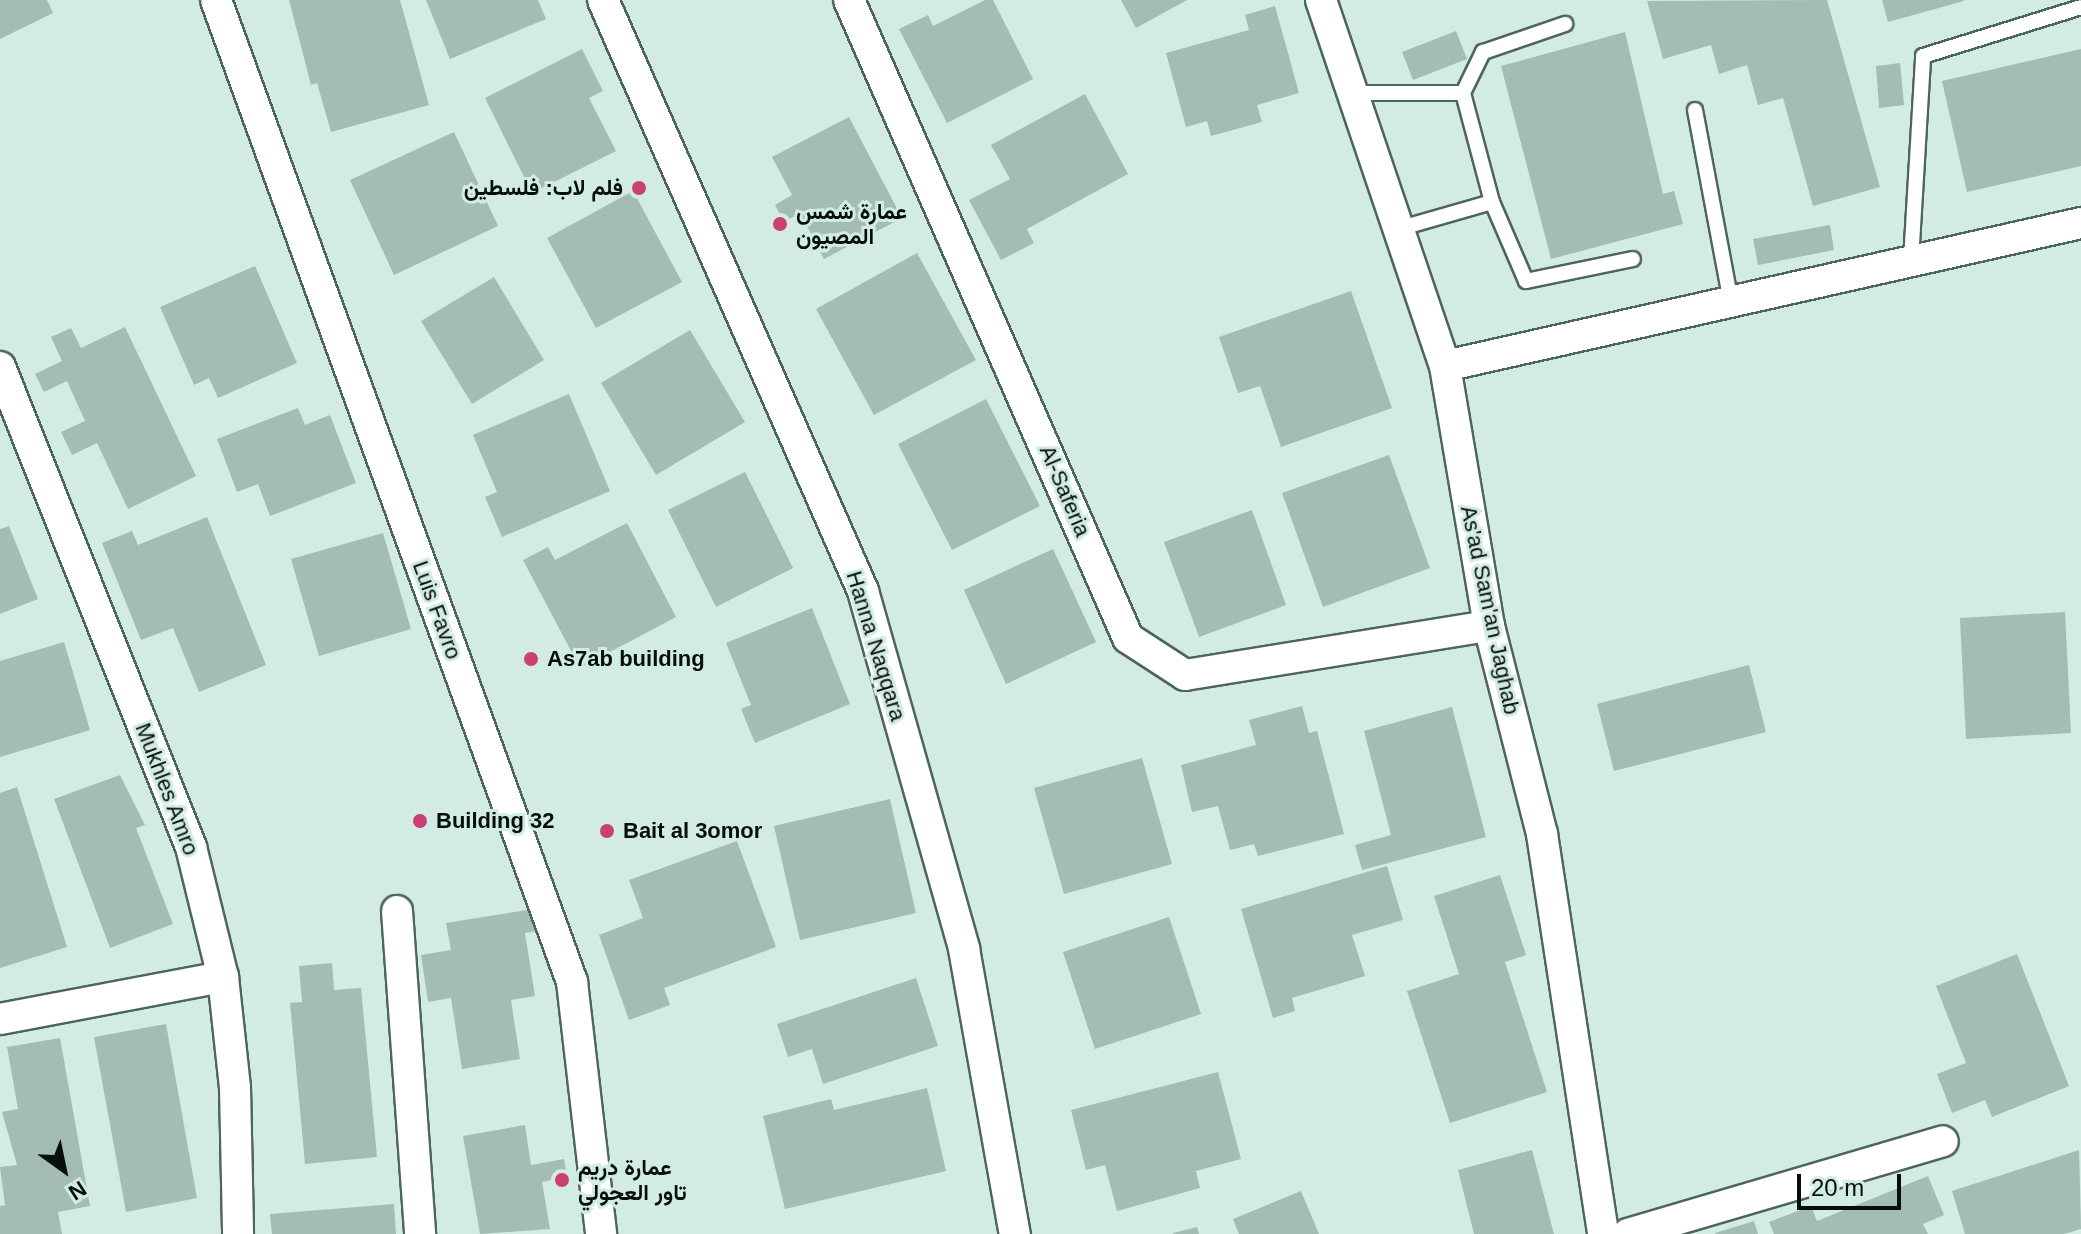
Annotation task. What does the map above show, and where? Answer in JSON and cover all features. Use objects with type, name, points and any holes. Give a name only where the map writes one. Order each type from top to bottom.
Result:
[{"type":"street","name":"Luis Favro","points":[[216,0],[572,982],[601,1234]]},
{"type":"street","name":"Hanna Naqqara","points":[[603,0],[863,591],[964,949],[1015,1234]]},
{"type":"street","name":"Al-Saferia","points":[[849,0],[1128,638],[1185,675],[1489,626]]},
{"type":"street","name":"As'ad Sam'an Jaghab","points":[[1321,0],[1445,366],[1489,626],[1542,834],[1603,1234]]},
{"type":"street","points":[[1445,366],[2081,223]]},
{"type":"street","name":"Mukhles Amro","points":[[0,367],[191,847],[223,977],[235,1087],[238,1234]]},
{"type":"street","points":[[397,911],[420,1234]]},
{"type":"street","points":[[0,1019],[223,977]]},
{"type":"street","points":[[1628,1234],[1943,1141]]},
{"type":"lane","points":[[1911,261],[1923,56],[2081,7]]},
{"type":"lane","points":[[1565,24],[1483,52],[1463,93],[1492,202],[1526,281],[1633,259]]},
{"type":"lane","points":[[1351,93],[1463,93]]},
{"type":"lane","points":[[1695,110],[1731,302]]},
{"type":"lane","points":[[1397,229],[1492,202]]},
{"type":"building","points":[[0,0],[47,0],[53,13],[0,39]]},
{"type":"building","points":[[289,0],[400,0],[429,105],[331,132],[317,83],[311,85]]},
{"type":"building","points":[[426,0],[538,0],[546,19],[450,59]]},
{"type":"building","points":[[985,0],[993,0],[1033,79],[947,123],[899,29],[928,15],[933,26]]},
{"type":"building","points":[[1121,0],[1187,0],[1136,28]]},
{"type":"building","points":[[1827,0],[1880,187],[1813,206],[1783,98],[1758,105],[1747,65],[1719,74],[1711,45],[1663,59],[1647,1]]},
{"type":"building","points":[[1882,0],[1964,0],[1964,1],[1888,22]]},
{"type":"building","points":[[1275,6],[1299,93],[1257,105],[1262,122],[1211,136],[1207,121],[1186,127],[1166,53],[1249,30],[1245,15]]},
{"type":"building","points":[[1456,31],[1467,59],[1413,80],[1402,52]]},
{"type":"building","points":[[1625,32],[1663,194],[1674,191],[1683,224],[1551,259],[1501,66]]},
{"type":"building","points":[[582,49],[603,91],[589,98],[616,151],[532,193],[485,98]]},
{"type":"building","points":[[2081,49],[2081,166],[1967,192],[1942,81]]},
{"type":"building","points":[[1900,63],[1904,105],[1879,108],[1876,66]]},
{"type":"building","points":[[1085,94],[1128,174],[1027,229],[1034,243],[1001,260],[969,200],[1010,179],[991,145]]},
{"type":"building","points":[[849,117],[902,218],[824,259],[800,213],[784,222],[775,205],[792,195],[772,157]]},
{"type":"building","points":[[454,132],[498,226],[394,275],[350,180]]},
{"type":"building","points":[[633,191],[682,282],[596,328],[547,238]]},
{"type":"building","points":[[1830,225],[1834,250],[1758,265],[1753,239]]},
{"type":"building","points":[[917,253],[976,360],[874,415],[816,309]]},
{"type":"building","points":[[255,266],[297,363],[218,398],[209,378],[194,385],[160,307]]},
{"type":"building","points":[[494,277],[544,360],[472,404],[421,321]]},
{"type":"building","points":[[1351,291],[1392,408],[1281,447],[1260,386],[1238,393],[1219,337]]},
{"type":"building","points":[[125,327],[196,476],[128,509],[97,443],[72,455],[61,432],[85,421],[67,381],[44,392],[35,374],[62,361],[51,337],[71,328],[81,348]]},
{"type":"building","points":[[690,330],[745,422],[656,475],[601,383]]},
{"type":"building","points":[[569,394],[610,491],[502,537],[485,497],[497,492],[473,435]]},
{"type":"building","points":[[986,399],[1040,506],[952,550],[898,444]]},
{"type":"building","points":[[298,408],[305,425],[330,415],[356,483],[270,516],[258,484],[237,492],[217,439]]},
{"type":"building","points":[[1389,455],[1430,568],[1323,607],[1282,493]]},
{"type":"building","points":[[745,472],[793,568],[716,607],[668,510]]},
{"type":"building","points":[[1252,510],[1286,605],[1199,637],[1164,542]]},
{"type":"building","points":[[207,517],[266,665],[199,692],[173,628],[141,640],[102,543],[132,531],[138,545]]},
{"type":"building","points":[[627,523],[676,617],[580,668],[523,560],[548,547],[555,560]]},
{"type":"building","points":[[9,526],[38,599],[0,614],[0,529]]},
{"type":"building","points":[[383,533],[411,629],[319,656],[291,559]]},
{"type":"building","points":[[1053,549],[1096,642],[1006,684],[964,590]]},
{"type":"building","points":[[812,608],[850,704],[755,743],[741,709],[751,705],[726,643]]},
{"type":"building","points":[[2065,612],[2071,733],[1966,739],[1960,618]]},
{"type":"building","points":[[64,642],[90,730],[0,757],[0,661]]},
{"type":"building","points":[[1749,665],[1766,732],[1614,771],[1597,704]]},
{"type":"building","points":[[1302,706],[1309,733],[1317,731],[1344,834],[1258,856],[1254,844],[1230,850],[1218,806],[1192,812],[1181,765],[1256,745],[1249,720]]},
{"type":"building","points":[[1452,707],[1486,837],[1362,870],[1355,845],[1391,835],[1364,731]]},
{"type":"building","points":[[1142,758],[1172,864],[1064,894],[1034,788]]},
{"type":"building","points":[[120,775],[145,825],[136,828],[173,924],[110,948],[54,799]]},
{"type":"building","points":[[17,787],[67,947],[0,968],[0,793]]},
{"type":"building","points":[[890,799],[916,913],[800,940],[774,826]]},
{"type":"building","points":[[737,841],[776,947],[664,988],[670,1005],[629,1020],[599,935],[643,918],[629,880]]},
{"type":"building","points":[[1387,866],[1403,920],[1352,935],[1365,976],[1292,998],[1295,1011],[1273,1018],[1241,909]]},
{"type":"building","points":[[1500,875],[1526,955],[1505,962],[1547,1092],[1450,1123],[1407,991],[1459,974],[1434,896]]},
{"type":"building","points":[[540,908],[544,930],[525,933],[535,996],[511,1000],[520,1059],[462,1069],[451,998],[428,1002],[421,955],[451,950],[446,923]]},
{"type":"building","points":[[1169,917],[1201,1014],[1095,1049],[1063,952]]},
{"type":"building","points":[[2017,954],[2069,1086],[1992,1117],[1985,1100],[1952,1113],[1937,1074],[1966,1063],[1936,986]]},
{"type":"building","points":[[332,963],[334,990],[361,988],[377,1157],[305,1164],[290,1003],[302,1002],[299,966]]},
{"type":"building","points":[[916,978],[938,1046],[823,1084],[812,1049],[788,1057],[777,1024]]},
{"type":"building","points":[[166,1024],[197,1198],[126,1212],[94,1037]]},
{"type":"building","points":[[60,1038],[90,1206],[58,1212],[62,1234],[0,1234],[0,1206],[5,1205],[0,1167],[17,1165],[2,1112],[18,1109],[7,1047]]},
{"type":"building","points":[[1218,1072],[1241,1159],[1196,1171],[1200,1188],[1117,1211],[1105,1165],[1086,1170],[1071,1110]]},
{"type":"building","points":[[927,1088],[946,1171],[785,1209],[763,1116],[831,1099],[834,1110]]},
{"type":"building","points":[[525,1125],[531,1165],[564,1159],[567,1177],[542,1182],[550,1229],[480,1234],[463,1136]]},
{"type":"building","points":[[1532,1150],[1554,1234],[1474,1234],[1458,1170]]},
{"type":"building","points":[[2079,1150],[2081,1229],[2064,1234],[1965,1234],[1952,1191]]},
{"type":"building","points":[[1928,1176],[1944,1215],[1923,1224],[1928,1234],[1774,1234],[1769,1222],[1811,1206],[1817,1221]]},
{"type":"building","points":[[1301,1191],[1319,1234],[1239,1234],[1233,1219]]},
{"type":"building","points":[[394,1204],[396,1234],[272,1234],[270,1214]]},
{"type":"building","points":[[1754,1221],[1758,1234],[1715,1234],[1715,1233]]},
{"type":"building","points":[[1197,1227],[1199,1234],[1173,1234],[1173,1233]]},
{"type":"place","name":"فلم لاب: فلسطين","points":[[639,188]]},
{"type":"place","name":"عمارة شمس المصيون","points":[[780,224]]},
{"type":"place","name":"As7ab building","points":[[531,659]]},
{"type":"place","name":"Building 32","points":[[420,821]]},
{"type":"place","name":"Bait al 3omor","points":[[607,831]]},
{"type":"place","name":"عمارة دريم تاور العجولي","points":[[562,1180]]}]
